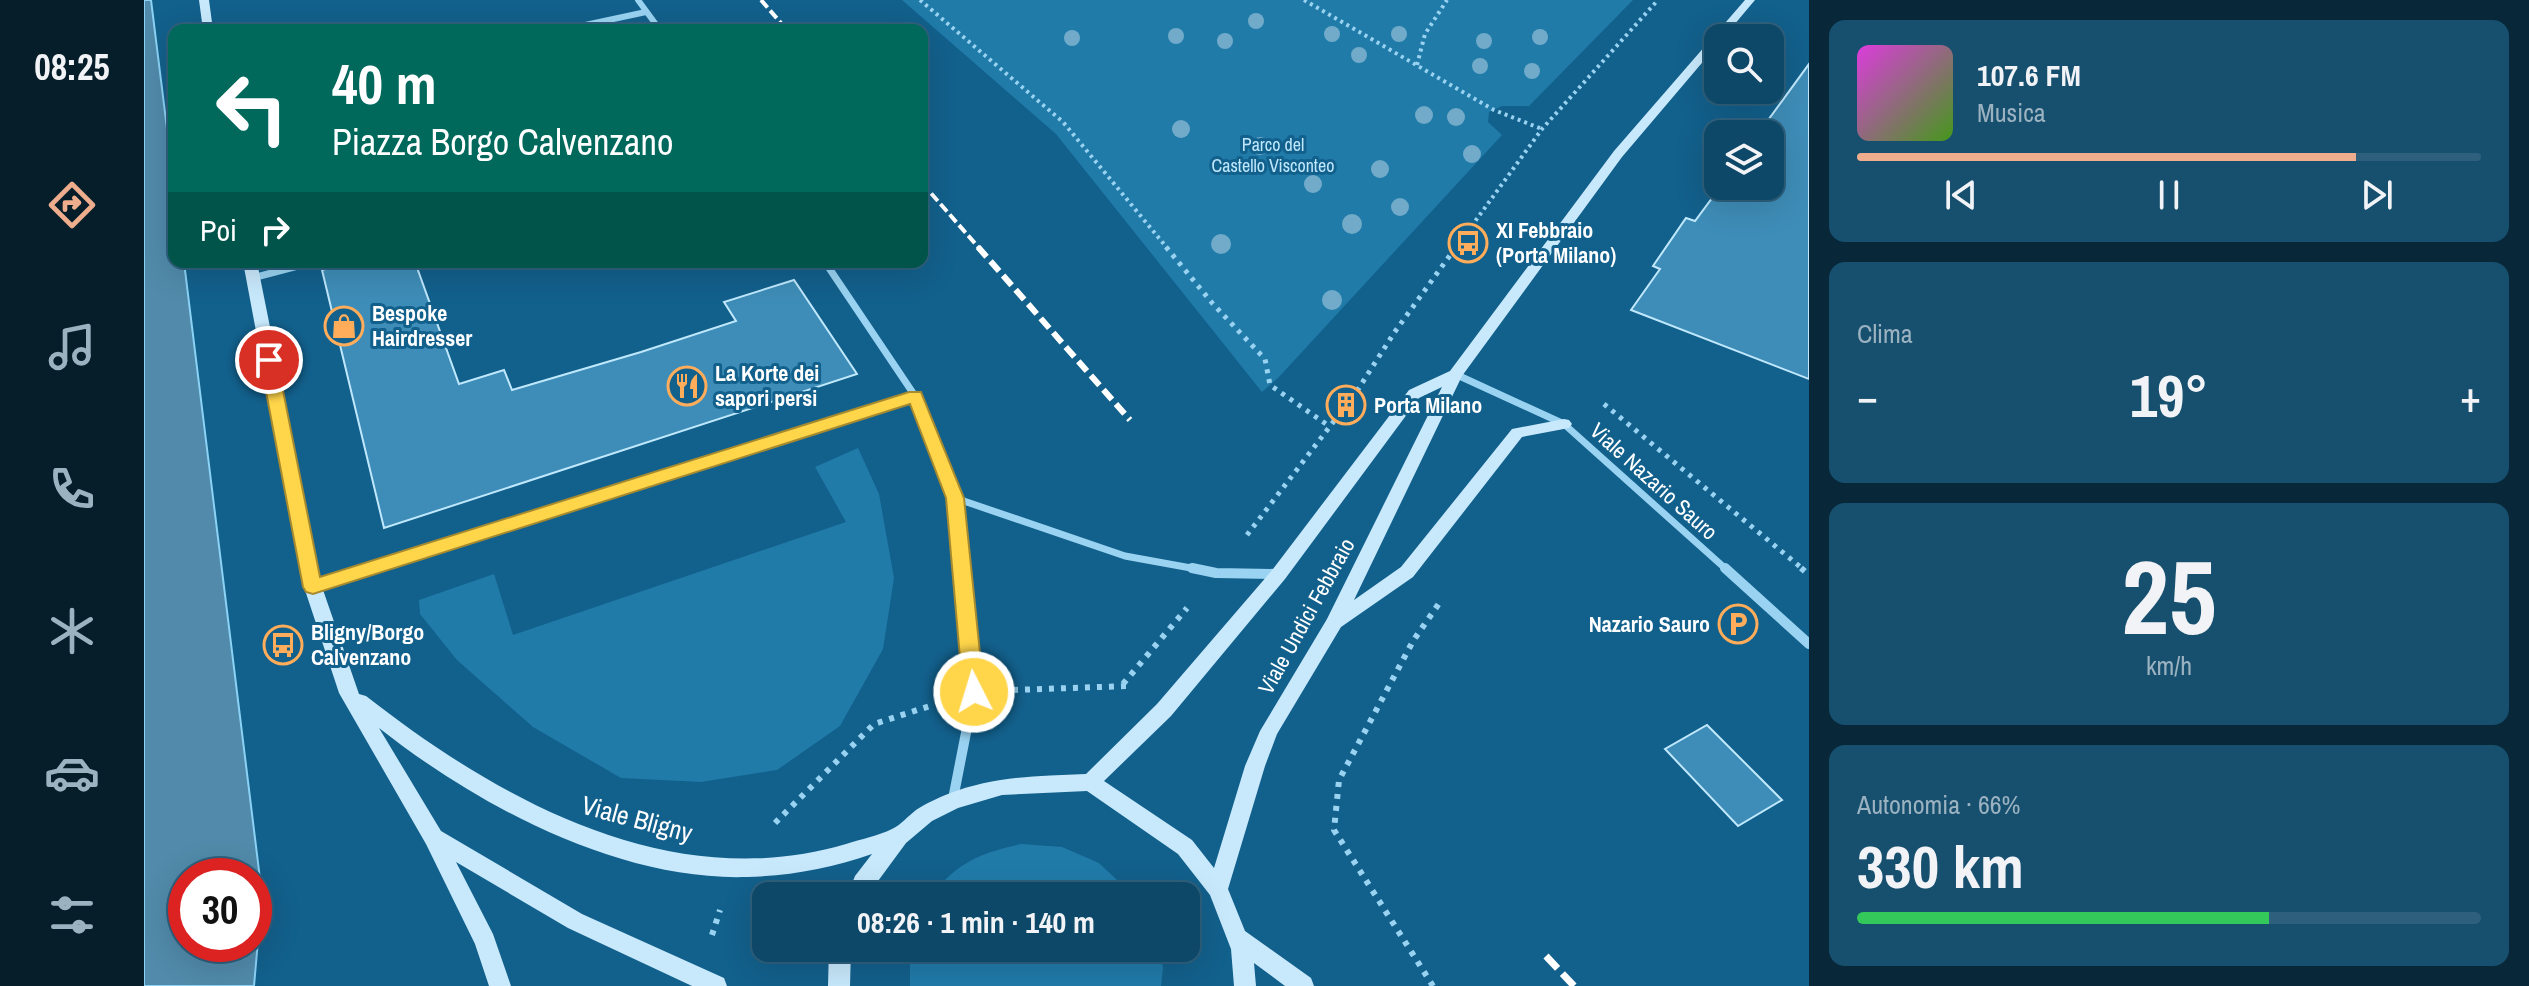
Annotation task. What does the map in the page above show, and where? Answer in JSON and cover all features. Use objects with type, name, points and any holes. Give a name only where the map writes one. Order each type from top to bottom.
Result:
[{"type":"street","points":[[204,0],[207,24]]},
{"type":"street","points":[[638,0],[655,24]]},
{"type":"street","name":"Viale Undici Febbraio","points":[[1218,889],[1255,766],[1269,731],[1334,623],[1455,374],[1618,154],[1750,0]]},
{"type":"street","points":[[590,24],[646,12]]},
{"type":"street","points":[[829,268],[915,396],[955,498],[974,692],[953,801]]},
{"type":"street","points":[[251,270],[313,587],[348,693],[433,837],[485,941],[500,986]]},
{"type":"street","name":"Viale Undici Febbraio","points":[[1090,782],[1164,710],[1279,574],[1414,394],[1455,374]]},
{"type":"street","name":"Viale Nazario Sauro","points":[[1455,374],[1564,424],[1809,644]]},
{"type":"street","points":[[1334,623],[1407,572],[1517,433],[1564,424]]},
{"type":"street","points":[[955,498],[1125,556],[1216,573],[1279,574]]},
{"type":"street","name":"Viale Bligny","points":[[348,693],[402,738],[461,778],[578,836],[669,862],[734,868],[806,863],[899,836]]},
{"type":"street","points":[[863,882],[899,836],[925,815],[953,801],[1002,786],[1090,782],[1185,847],[1218,889],[1242,949],[1245,986]]},
{"type":"street","points":[[433,837],[575,921],[707,982]]},
{"type":"street","points":[[1238,938],[1303,986]]},
{"type":"street","points":[[839,986],[840,962]]},
{"type":"lane","points":[[313,587],[915,396]]},
{"type":"path","points":[[920,0],[1063,122],[1213,304],[1252,342],[1265,359],[1270,385],[1331,423],[1245,537]]},
{"type":"path","points":[[1304,0],[1494,110],[1542,129]]},
{"type":"path","points":[[1417,65],[1425,34],[1447,0]]},
{"type":"path","points":[[1357,391],[1394,333],[1542,129],[1658,0]]},
{"type":"path","points":[[1564,424],[1586,389],[1809,575]]},
{"type":"path","points":[[1433,986],[1334,830],[1339,780],[1413,641],[1449,590]]},
{"type":"path","points":[[707,982],[734,868],[814,782],[874,724],[974,692],[1123,684],[1189,606]]},
{"type":"green space","name":"Parco del Castello Visconteo","points":[[902,0],[1633,0],[1529,106],[1502,106],[1489,112],[1488,122],[1502,135],[1262,392],[1056,134]]},
{"type":"green space","points":[[858,448],[879,494],[894,578],[883,649],[840,726],[777,770],[701,782],[621,778],[533,727],[457,660],[420,614],[419,600],[494,574],[513,635],[846,522],[815,467]]},
{"type":"green space","points":[[1021,844],[1062,847],[1099,863],[1119,882],[943,882],[960,867],[994,851]]},
{"type":"green space","points":[[910,962],[1162,962],[1163,967],[1161,986],[910,986]]},
{"type":"shaded area","points":[[144,0],[151,0],[168,137],[168,268],[185,268],[257,858],[168,858],[168,962],[256,962],[254,986],[144,986]]},
{"type":"building","points":[[1809,64],[1809,379],[1631,310],[1660,269],[1653,266],[1686,218],[1695,221],[1711,200],[1784,200],[1784,120],[1768,120],[1780,104],[1784,104],[1784,98]]},
{"type":"building","points":[[417,268],[459,384],[504,370],[512,390],[641,352],[736,321],[724,302],[794,280],[857,374],[384,528],[322,270]]},
{"type":"building","points":[[1707,725],[1782,800],[1738,826],[1665,749]]},
{"type":"railway","points":[[761,0],[782,24]]},
{"type":"railway","points":[[928,190],[980,249]]},
{"type":"railway","points":[[978,247],[1130,420]]},
{"type":"railway","points":[[1546,956],[1574,986]]},
{"type":"place","name":"XI Febbraio (Porta Milano)","points":[[1468,243]]},
{"type":"place","name":"Bespoke Hairdresser","points":[[344,326]]},
{"type":"place","name":"La Korte dei sapori persi","points":[[687,386]]},
{"type":"place","name":"Porta Milano","points":[[1346,405]]},
{"type":"place","name":"Nazario Sauro","points":[[1738,624]]},
{"type":"place","name":"Bligny/Borgo Calvenzano","points":[[283,645]]},
{"type":"route","points":[[269,360],[313,587],[915,396],[955,498],[974,692]]}]
